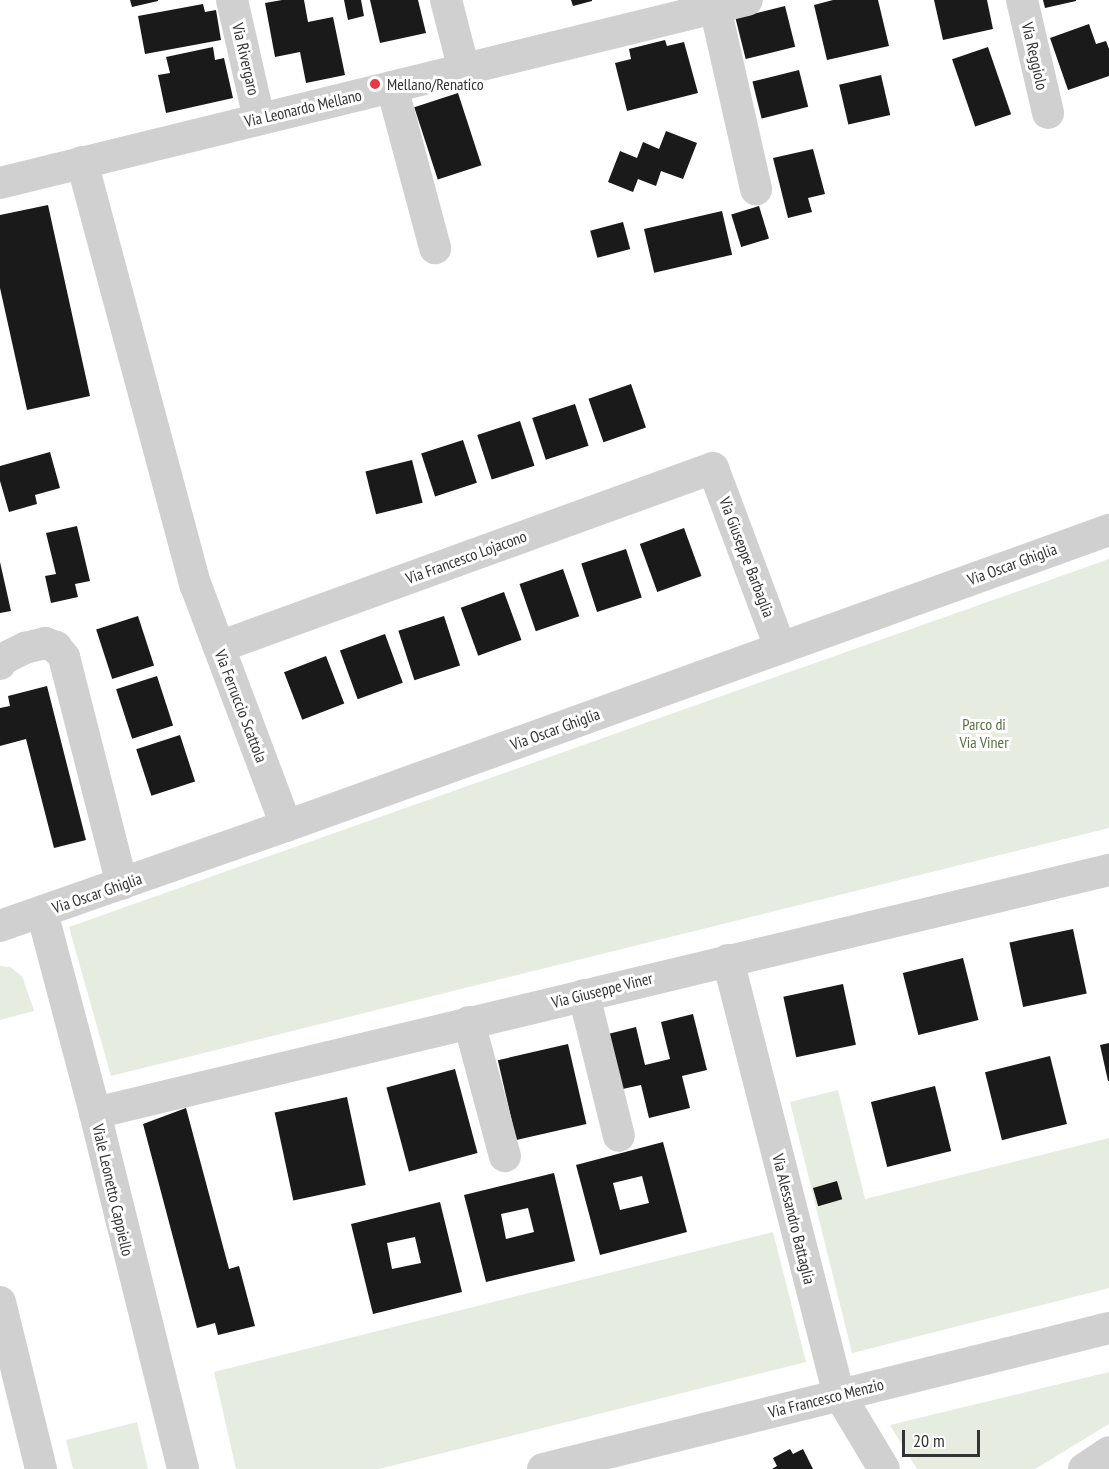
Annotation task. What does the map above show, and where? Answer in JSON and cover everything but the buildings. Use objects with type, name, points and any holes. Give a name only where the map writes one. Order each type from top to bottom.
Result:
[{"type":"street","name":"Via Rivergaro","points":[[232,0],[259,118]]},
{"type":"street","points":[[446,0],[464,70]]},
{"type":"street","name":"Via Leonardo Mellano","points":[[0,183],[259,118],[464,70],[680,7],[715,7],[747,0]]},
{"type":"street","name":"Via Reggiolo","points":[[1022,0],[1048,112]]},
{"type":"street","points":[[715,7],[756,189]]},
{"type":"street","points":[[392,87],[435,248]]},
{"type":"street","name":"Via Ferruccio Scattola","points":[[82,162],[196,586],[286,826]]},
{"type":"street","name":"Via Giuseppe Barbaglia","points":[[713,468],[780,646]]},
{"type":"street","name":"Via Francesco Lojacono","points":[[219,647],[713,468]]},
{"type":"street","name":"Via Oscar Ghiglia","points":[[0,926],[286,826],[780,646],[1109,530]]},
{"type":"street","points":[[0,664],[3,659],[25,648],[45,643],[56,647],[63,657],[122,884]]},
{"type":"street","name":"Via Giuseppe Viner","points":[[95,1113],[1109,870]]},
{"type":"street","name":"Viale Leonetto Cappiello","points":[[42,912],[95,1113],[183,1469]]},
{"type":"street","name":"Via Alessandro Battaglia","points":[[728,960],[838,1394],[884,1469]]},
{"type":"street","points":[[584,995],[619,1136]]},
{"type":"street","points":[[469,1023],[505,1156]]},
{"type":"street","points":[[0,1302],[41,1469]]},
{"type":"street","name":"Via Francesco Menzio","points":[[543,1469],[1109,1328]]},
{"type":"street","points":[[1084,1469],[1109,1452]]},
{"type":"green space","name":"Parco di Via Viner","points":[[1109,559],[1109,828],[111,1076],[69,927]]},
{"type":"green space","points":[[0,966],[10,967],[22,976],[34,1011],[0,1020]]},
{"type":"green space","points":[[838,1090],[865,1199],[1109,1138],[1109,1288],[852,1353],[790,1102]]},
{"type":"green space","points":[[773,1232],[806,1362],[379,1469],[236,1469],[214,1372]]},
{"type":"green space","points":[[1109,1372],[1109,1424],[1035,1469],[917,1469],[890,1425]]},
{"type":"green space","points":[[137,1422],[148,1469],[73,1469],[66,1440]]},
{"type":"place","name":"Mellano/Renatico","points":[[375,84]]}]
